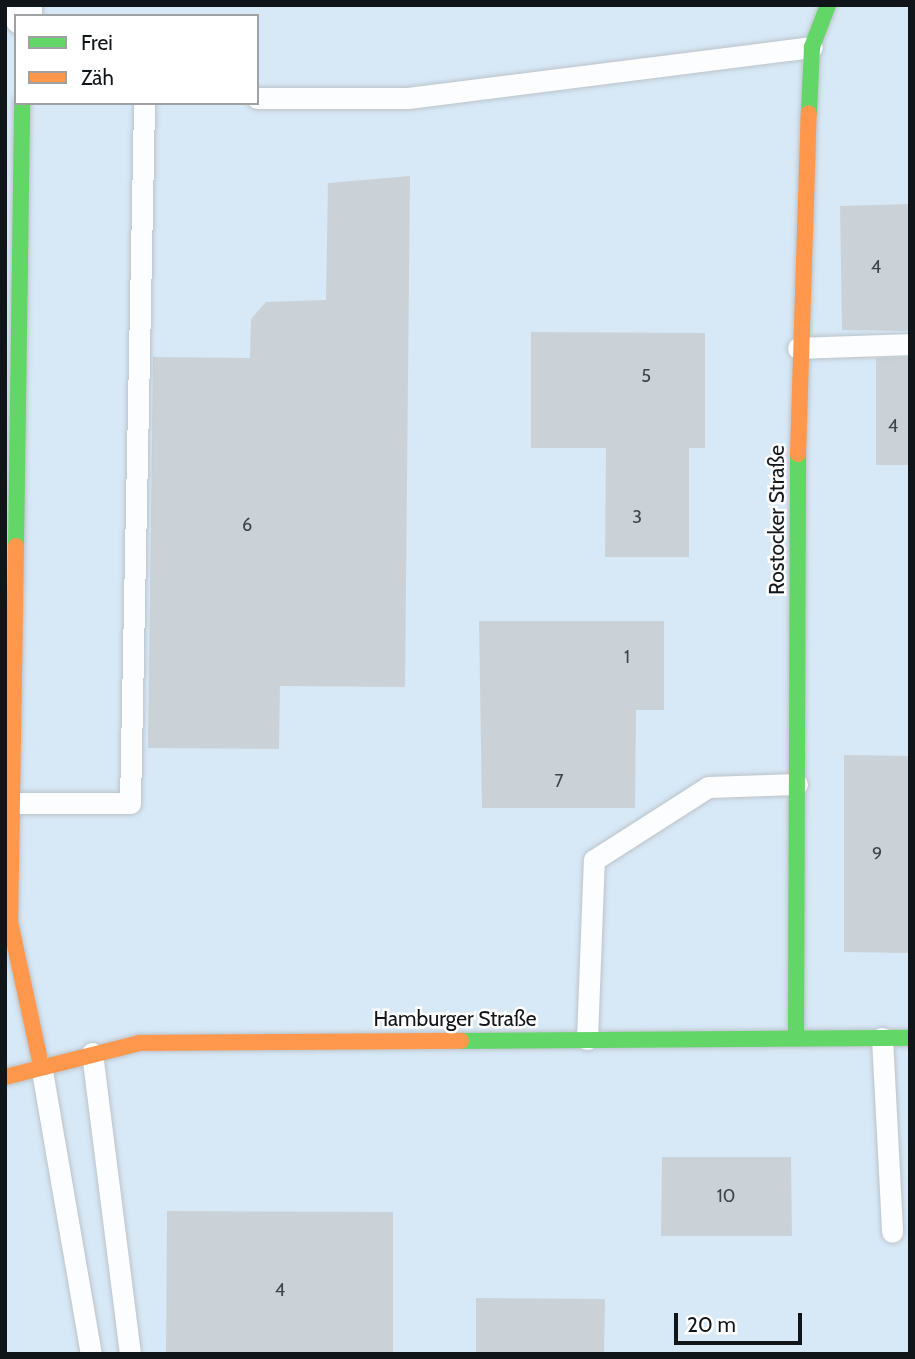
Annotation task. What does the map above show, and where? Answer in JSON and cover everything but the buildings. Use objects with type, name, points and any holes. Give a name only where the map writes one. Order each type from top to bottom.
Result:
[{"type":"street","name":"Rostocker Straße","points":[[796,1038],[798,348],[812,47],[828,5]]},
{"type":"street","points":[[22,105],[9,804],[10,922],[41,1065]]},
{"type":"street","name":"Hamburger Straße","points":[[5,1077],[41,1065],[139,1043],[910,1038]]},
{"type":"lane","points":[[259,98],[408,98],[812,47]]},
{"type":"lane","points":[[9,804],[130,803],[144,105]]},
{"type":"lane","points":[[798,348],[910,344]]},
{"type":"lane","points":[[586,1039],[594,860],[708,787],[797,784]]},
{"type":"lane","points":[[882,1038],[892,1232]]},
{"type":"lane","points":[[92,1053],[130,1354]]},
{"type":"lane","points":[[41,1065],[91,1354]]},
{"type":"shaded area","points":[[5,5],[910,5],[910,1354],[5,1354]]},
{"type":"traffic: fast","points":[[809,113],[812,47],[828,5]]},
{"type":"traffic: fast","points":[[16,546],[22,105]]},
{"type":"traffic: fast","points":[[796,1038],[798,454]]},
{"type":"traffic: fast","points":[[461,1041],[910,1038]]},
{"type":"traffic: slow","points":[[798,454],[809,113]]},
{"type":"traffic: slow","points":[[16,546],[10,922],[41,1065]]},
{"type":"traffic: slow","points":[[5,1077],[139,1043],[461,1041]]}]
